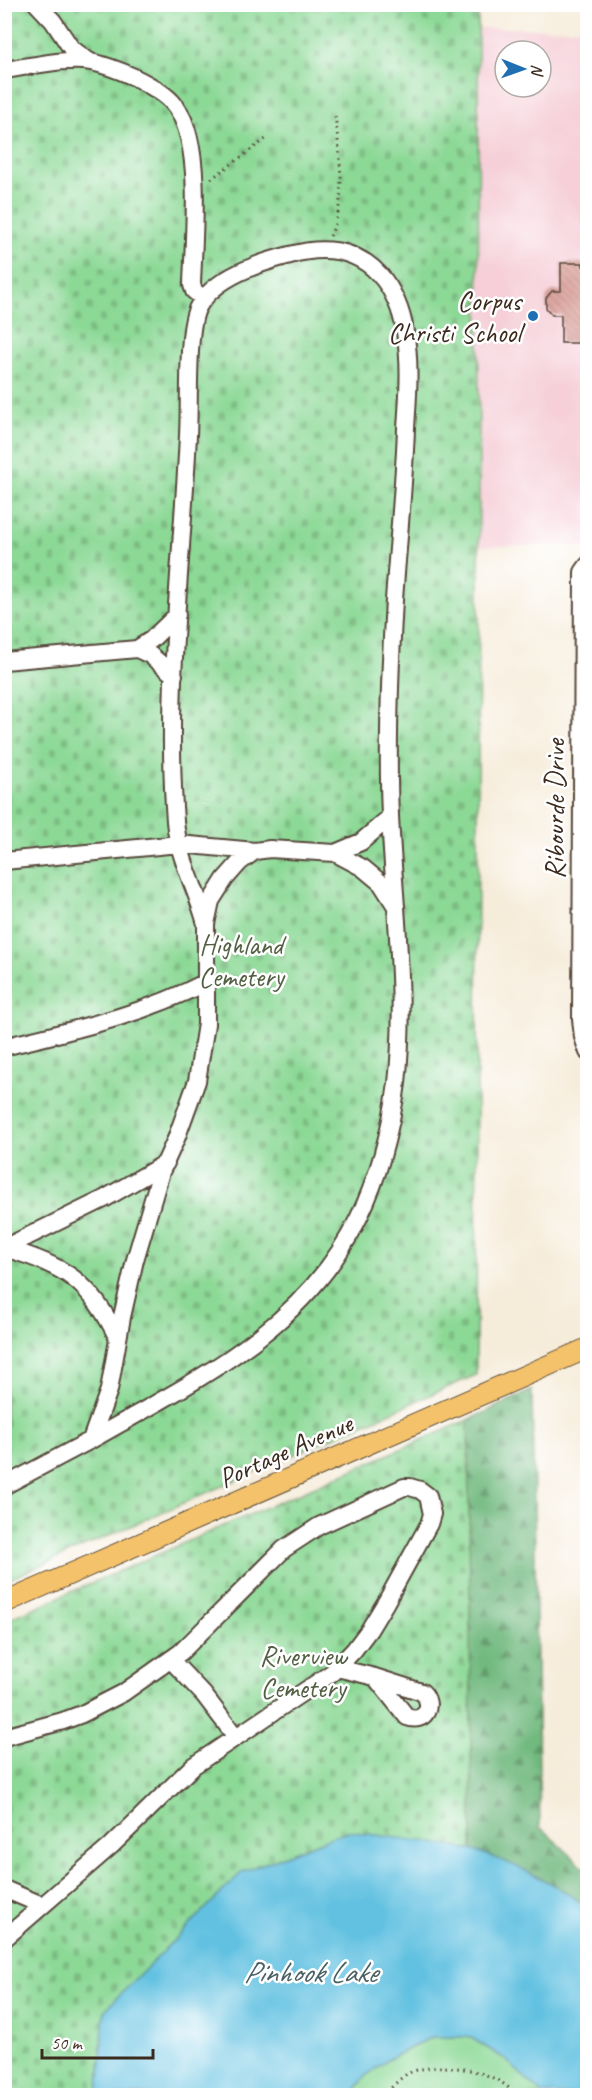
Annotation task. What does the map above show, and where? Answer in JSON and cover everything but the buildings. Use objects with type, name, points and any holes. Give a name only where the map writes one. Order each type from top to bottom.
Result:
[{"type":"main road","name":"Portage Avenue","points":[[4,1603],[588,1348]]},
{"type":"street","points":[[37,4],[53,21],[71,48],[90,62],[147,84],[172,102],[181,115],[190,137],[193,162],[192,285],[194,291],[204,299]]},
{"type":"street","points":[[4,70],[69,62],[90,62]]},
{"type":"street","points":[[4,1486],[91,1440],[226,1363],[255,1341],[292,1308],[330,1268],[360,1214],[379,1167],[396,1086],[401,1001],[401,961],[390,817],[392,650],[408,401],[406,336],[402,314],[392,292],[379,274],[352,254],[337,250],[324,249],[294,253],[255,266],[214,288],[196,310],[192,329],[174,675],[174,795],[175,827],[182,860],[199,899],[206,924]]},
{"type":"street","name":"Ribourde Drive","points":[[586,565],[583,572],[581,742],[581,1019],[588,1052]]},
{"type":"street","points":[[4,661],[137,649],[151,640],[177,615]]},
{"type":"street","points":[[137,649],[150,655],[174,675]]},
{"type":"street","points":[[335,853],[361,842],[390,817]]},
{"type":"street","points":[[4,861],[179,844],[255,851],[270,849],[335,853],[363,868],[381,884],[396,907]]},
{"type":"street","points":[[91,1440],[109,1390],[135,1260],[166,1163],[197,1081],[206,1024],[206,924],[211,902],[225,879],[240,862],[255,851]]},
{"type":"street","points":[[4,1047],[118,1017],[185,993],[206,982]]},
{"type":"street","points":[[5,1248],[104,1199],[166,1163]]},
{"type":"street","points":[[5,1248],[56,1266],[72,1276],[89,1293],[108,1318],[118,1339]]},
{"type":"street","points":[[4,1737],[36,1730],[82,1714],[123,1693],[181,1652],[277,1556],[302,1536],[336,1517],[404,1487],[420,1490],[428,1496],[432,1514],[429,1524],[381,1612],[354,1650],[337,1668],[193,1766],[111,1846],[4,1939]]},
{"type":"street","points":[[171,1660],[204,1695],[236,1737]]},
{"type":"street","points":[[337,1668],[375,1677]]},
{"type":"street","points":[[4,1889],[42,1905]]},
{"type":"path","points":[[324,249],[337,222],[340,187],[335,114]]},
{"type":"path","points":[[211,179],[267,138]]},
{"type":"path","points":[[383,2096],[408,2074],[431,2068],[460,2069],[482,2073],[509,2086],[516,2096]]},
{"type":"shaded area","name":"Corpus Christi School","points":[[478,28],[587,29],[587,546],[479,546]]},
{"type":"green space","name":"Highland Cemetery","points":[[5,5],[478,5],[479,546],[476,1375],[5,1581]]},
{"type":"green space","points":[[532,1390],[540,1827],[587,1870],[587,1907],[546,1881],[472,1851],[468,1420]]},
{"type":"green space","name":"Riverview Cemetery","points":[[468,1420],[472,1851],[347,1831],[99,2086],[95,2095],[5,2095],[4,1621]]},
{"type":"green space","points":[[432,2037],[470,2037],[505,2059],[543,2095],[351,2096],[367,2075],[389,2059]]},
{"type":"water","name":"Pinhook Lake","points":[[347,1831],[441,1844],[485,1854],[516,1866],[547,1882],[587,1907],[587,2095],[543,2095],[505,2059],[470,2037],[432,2037],[389,2059],[367,2075],[351,2095],[95,2095],[99,2086],[104,2011],[242,1872]]},
{"type":"place","name":"Corpus Christi School","points":[[533,316]]}]
